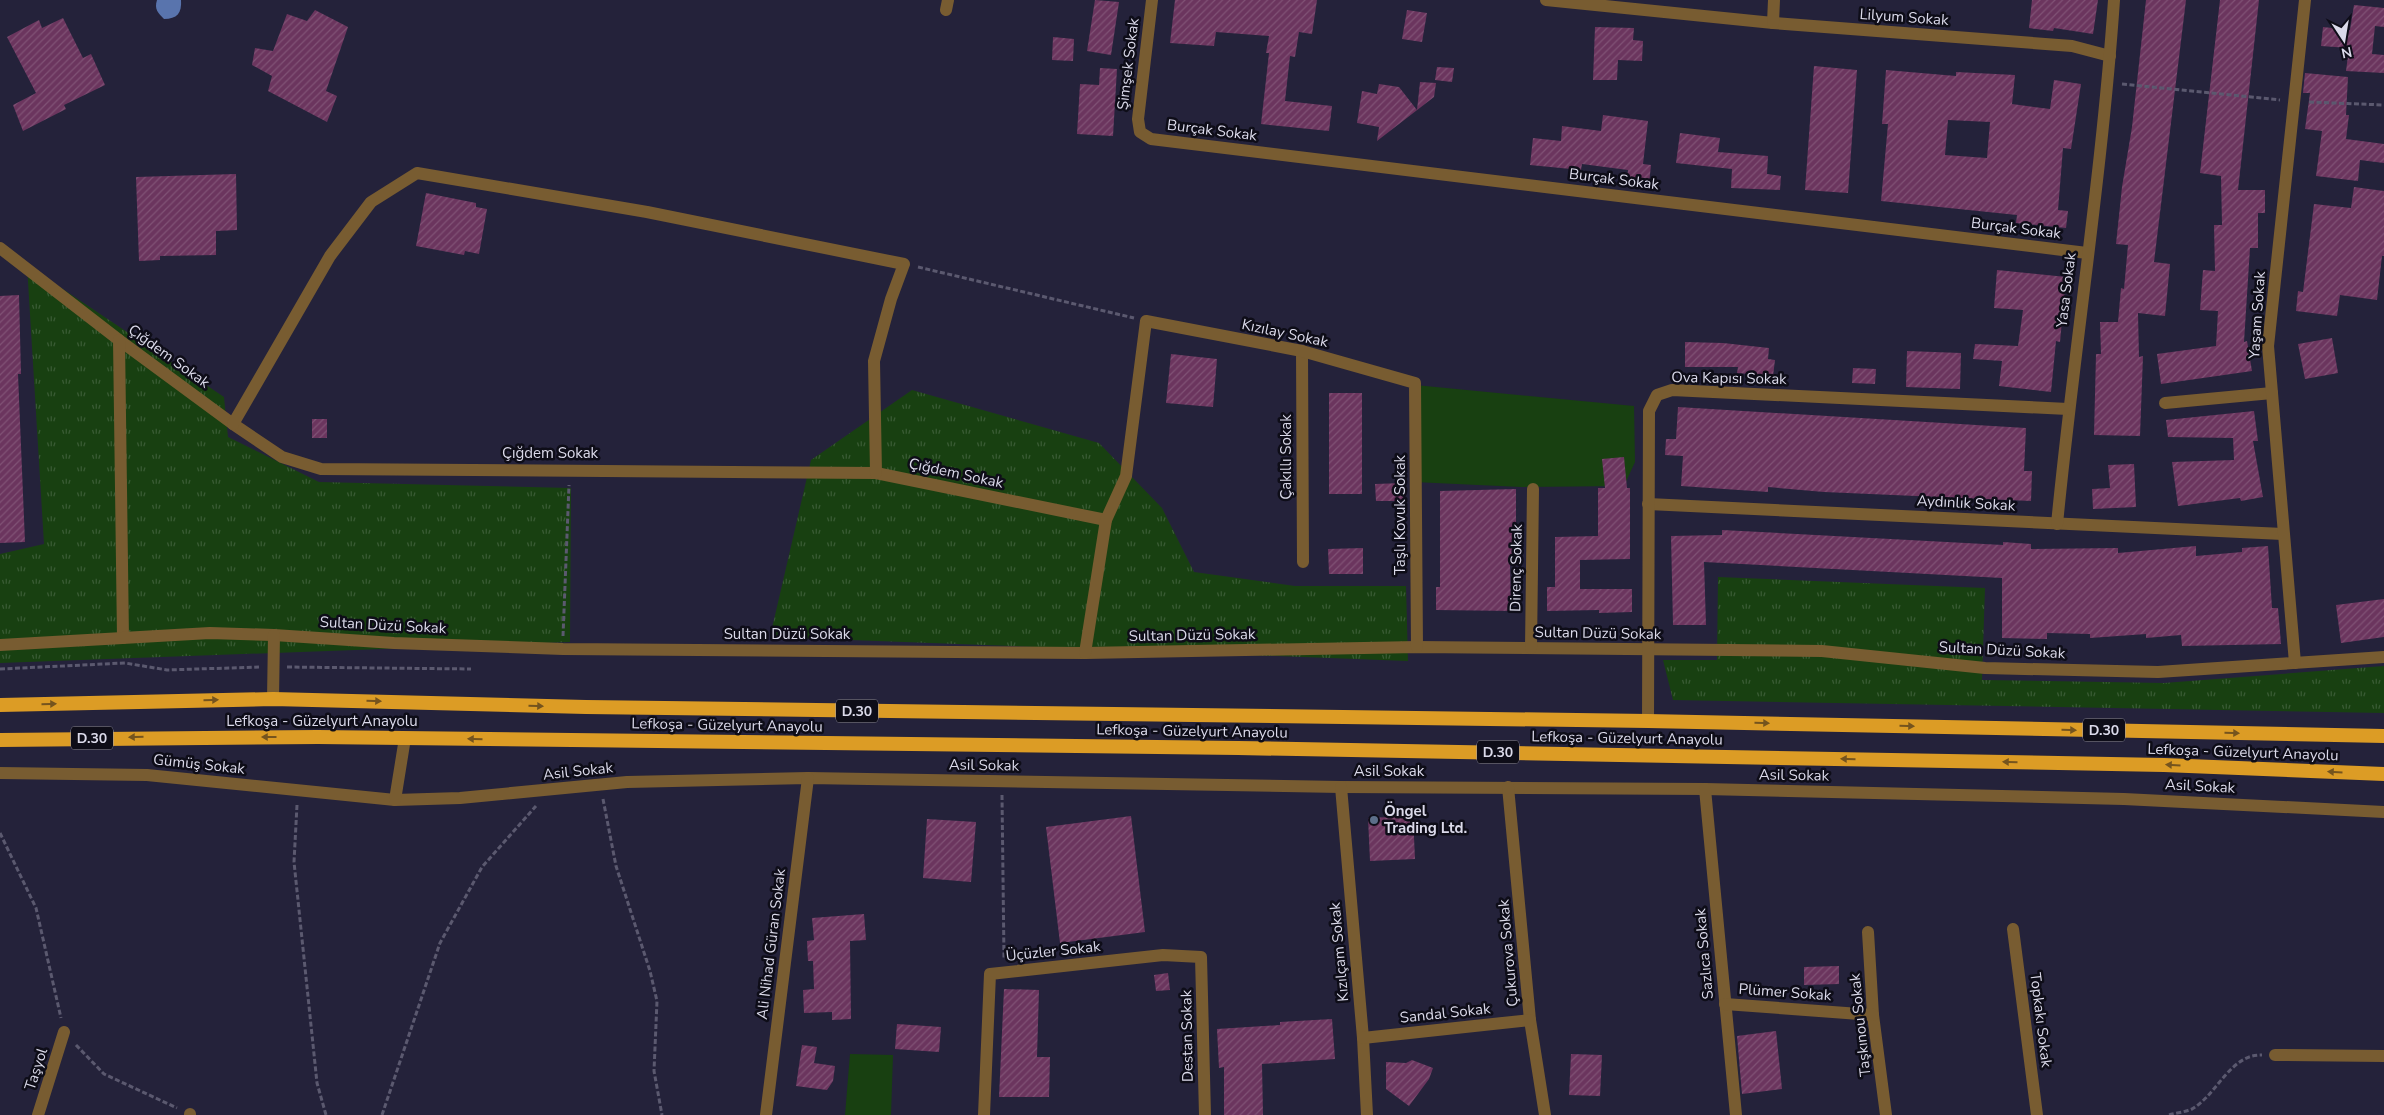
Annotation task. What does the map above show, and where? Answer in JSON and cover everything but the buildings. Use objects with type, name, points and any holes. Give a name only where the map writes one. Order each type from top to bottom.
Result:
[{"type":"highway","name":"Lefkoşa - Güzelyurt Anayolu","points":[[0,705],[273,699],[586,707],[1648,721],[2384,736]]},
{"type":"highway","name":"Lefkoşa - Güzelyurt Anayolu","points":[[0,740],[185,737],[405,738],[1693,755],[2164,765],[2384,774]]},
{"type":"street","name":"Şimşek Sokak","points":[[1140,132],[1138,119],[1152,0]]},
{"type":"street","name":"Lilyum Sokak","points":[[1546,0],[1773,24],[2072,46],[2110,56]]},
{"type":"street","points":[[1773,24],[1774,0]]},
{"type":"street","name":"Yasa Sokak","points":[[2057,524],[2068,409],[2109,83],[2114,0]]},
{"type":"street","name":"Yaşam Sokak","points":[[2296,663],[2283,534],[2268,346],[2305,0]]},
{"type":"street","name":"Burçak Sokak","points":[[1140,132],[1151,139],[2087,252]]},
{"type":"street","points":[[234,424],[330,256],[371,202],[417,173],[647,212],[904,264],[891,300],[874,360],[876,473]]},
{"type":"street","name":"Çığdem Sokak","points":[[0,248],[234,424],[282,457],[320,469],[876,473],[1106,520]]},
{"type":"street","points":[[1085,653],[1106,520],[1126,476],[1146,321]]},
{"type":"street","name":"Kızılay Sokak","points":[[1146,321],[1302,351],[1415,383]]},
{"type":"street","points":[[120,340],[123,638]]},
{"type":"street","name":"Çakıllı Sokak","points":[[1302,351],[1303,562]]},
{"type":"street","name":"Taşlı Kovuk Sokak","points":[[1415,383],[1417,648]]},
{"type":"street","name":"Ova Kapısı Sokak","points":[[1648,721],[1649,411],[1657,395],[1672,390],[2068,409]]},
{"type":"street","points":[[2165,403],[2272,393]]},
{"type":"street","name":"Direnç Sokak","points":[[1531,648],[1532,489]]},
{"type":"street","name":"Aydınlık Sokak","points":[[1648,504],[2283,534]]},
{"type":"street","name":"Sultan Düzü Sokak","points":[[0,646],[210,633],[394,643],[562,649],[1085,653],[1417,648],[1822,651],[1985,668],[2158,672],[2384,657]]},
{"type":"street","points":[[273,699],[274,635]]},
{"type":"street","points":[[395,800],[405,738]]},
{"type":"street","name":"Gümüş Sokak","points":[[0,773],[147,775],[395,800]]},
{"type":"street","name":"Asil Sokak","points":[[395,800],[460,798],[627,782],[808,778],[1342,787],[1705,789],[2124,798],[2384,812]]},
{"type":"street","name":"Ali Nihad Güran Sokak","points":[[766,1115],[808,778]]},
{"type":"street","name":"Kızılçam Sokak","points":[[1342,787],[1363,1038],[1367,1115]]},
{"type":"street","name":"Çukurova Sokak","points":[[1508,787],[1530,1020],[1545,1115]]},
{"type":"street","name":"Sazlıca Sokak","points":[[1705,789],[1736,1115]]},
{"type":"street","name":"Topkakı Sokak","points":[[2013,929],[2037,1115]]},
{"type":"street","name":"Taşkınou Sokak","points":[[1868,932],[1873,1015],[1886,1115]]},
{"type":"street","name":"Üçüzler Sokak","points":[[984,1115],[990,974],[1163,955],[1201,957]]},
{"type":"street","name":"Destan Sokak","points":[[1201,957],[1205,1115]]},
{"type":"street","name":"Plümer Sokak","points":[[1725,1004],[1873,1015]]},
{"type":"street","name":"Sandal Sokak","points":[[1363,1038],[1530,1020]]},
{"type":"street","name":"Taşyol","points":[[38,1115],[64,1032]]},
{"type":"street","points":[[2276,1055],[2384,1056]]},
{"type":"path","points":[[2109,83],[2294,101],[2384,105]]},
{"type":"path","points":[[904,264],[1146,321]]},
{"type":"path","points":[[562,649],[570,470]]},
{"type":"path","points":[[0,669],[125,663],[167,670],[273,667],[470,669]]},
{"type":"path","points":[[1001,781],[1004,972]]},
{"type":"path","points":[[600,786],[616,866],[650,971],[657,1001],[654,1071],[662,1115]]},
{"type":"path","points":[[297,790],[294,862],[317,1083],[326,1115]]},
{"type":"path","points":[[382,1115],[440,943],[482,867],[550,790]]},
{"type":"path","points":[[0,833],[36,908],[64,1032],[104,1074],[190,1114]]},
{"type":"path","points":[[2168,1115],[2192,1109],[2216,1088],[2238,1062],[2256,1055],[2276,1055]]},
{"type":"green space","points":[[27,265],[224,397],[228,437],[319,482],[571,488],[570,642],[0,663],[0,554],[44,544]]},
{"type":"green space","points":[[1415,385],[1634,406],[1635,462],[1624,486],[1521,487],[1414,482]]},
{"type":"green space","points":[[912,390],[1099,443],[1162,508],[1194,572],[1295,586],[1406,586],[1408,661],[770,637],[811,460]]},
{"type":"green space","points":[[1718,577],[1985,588],[1982,680],[2164,683],[2384,666],[2384,713],[1673,700],[1663,660],[1717,660]]},
{"type":"green space","points":[[850,1054],[893,1055],[891,1115],[845,1115]]},
{"type":"water","points":[[157,0],[181,0],[181,8],[178,14],[172,18],[164,19],[157,11]]},
{"type":"place","name":"Öngel Trading Ltd.","points":[[1374,820]]}]
